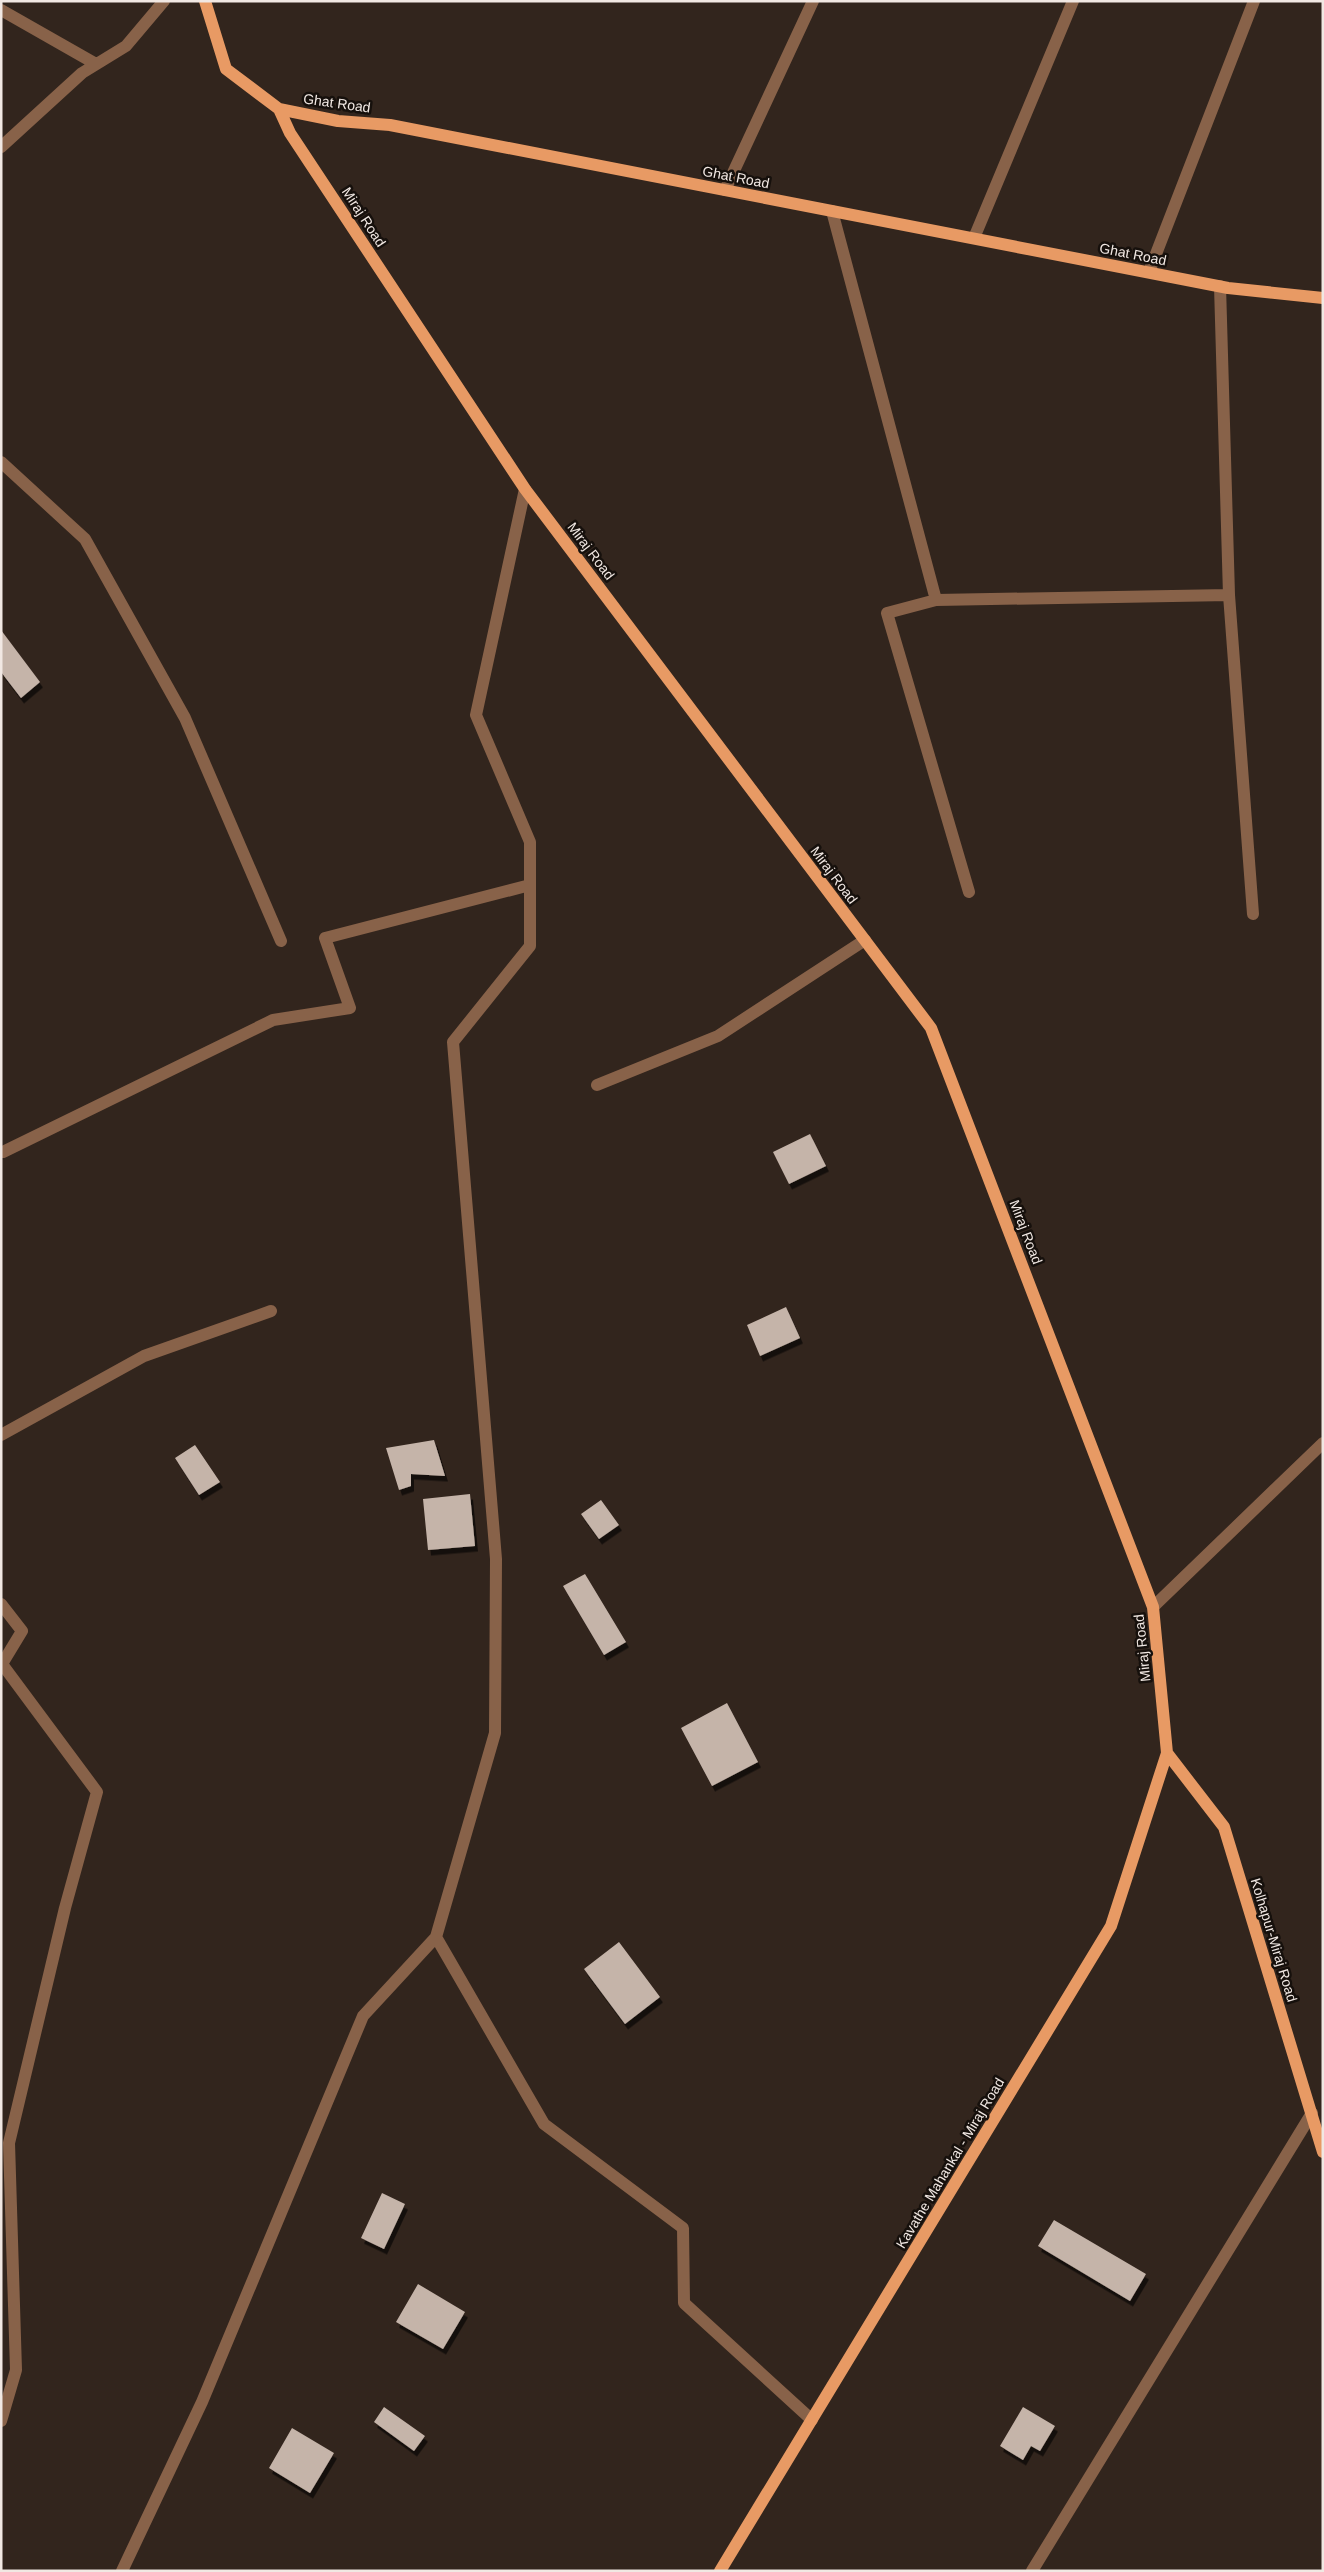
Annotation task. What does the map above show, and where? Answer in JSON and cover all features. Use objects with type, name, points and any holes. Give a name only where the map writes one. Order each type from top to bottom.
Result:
[{"type":"main road","name":"Ghat Road","points":[[205,1],[226,69],[279,109],[338,121],[390,125],[1220,286],[1323,298]]},
{"type":"main road","name":"Miraj Road","points":[[279,109],[296,141],[525,489],[931,1028],[1153,1606],[1168,1752]]},
{"type":"main road","name":"Kolhapur-Miraj Road","points":[[1168,1752],[1224,1827],[1323,2152]]},
{"type":"main road","name":"Kavathe Mahankal - Miraj Road","points":[[720,2571],[1111,1926],[1168,1752]]},
{"type":"street","points":[[1,147],[82,73],[126,46],[164,1]]},
{"type":"street","points":[[725,190],[813,1]]},
{"type":"street","points":[[974,238],[1073,1]]},
{"type":"street","points":[[1149,272],[1254,1]]},
{"type":"street","points":[[1,10],[96,64]]},
{"type":"street","points":[[832,211],[936,600]]},
{"type":"street","points":[[1220,286],[1228,595],[1253,914]]},
{"type":"street","points":[[1,462],[85,539],[185,718],[282,941]]},
{"type":"street","points":[[122,2571],[202,2402],[363,2016],[436,1937],[495,1733],[496,1559],[453,1042],[530,946],[530,842],[476,714],[525,489]]},
{"type":"street","points":[[969,892],[887,613],[936,600],[1228,595]]},
{"type":"street","points":[[3,1152],[273,1020],[350,1008],[325,938],[530,885]]},
{"type":"street","points":[[596,1085],[718,1036],[865,940]]},
{"type":"street","points":[[1,1435],[144,1356],[271,1311]]},
{"type":"street","points":[[1153,1606],[1323,1443]]},
{"type":"street","points":[[1,1604],[22,1631],[2,1664],[97,1792],[65,1908],[9,2143],[16,2370],[1,2421]]},
{"type":"street","points":[[436,1937],[544,2124],[683,2228],[684,2303],[812,2420]]},
{"type":"street","points":[[1032,2571],[1312,2113]]},
{"type":"building","points":[[1,630],[40,682],[21,698],[1,672]]},
{"type":"building","points":[[810,1134],[826,1166],[789,1184],[773,1152]]},
{"type":"building","points":[[786,1307],[800,1338],[760,1356],[747,1325]]},
{"type":"building","points":[[434,1440],[445,1476],[411,1474],[411,1486],[399,1490],[386,1448]]},
{"type":"building","points":[[195,1445],[220,1482],[199,1495],[175,1458]]},
{"type":"building","points":[[470,1494],[475,1546],[428,1550],[423,1499]]},
{"type":"building","points":[[601,1500],[619,1525],[599,1539],[581,1514]]},
{"type":"building","points":[[585,1574],[626,1642],[604,1655],[563,1586]]},
{"type":"building","points":[[727,1703],[758,1762],[712,1786],[681,1728]]},
{"type":"building","points":[[619,1942],[660,1997],[625,2024],[584,1969]]},
{"type":"building","points":[[382,2193],[405,2204],[384,2249],[361,2238]]},
{"type":"building","points":[[1054,2220],[1146,2274],[1130,2301],[1038,2246]]},
{"type":"building","points":[[418,2284],[465,2312],[443,2349],[396,2322]]},
{"type":"building","points":[[384,2407],[425,2436],[414,2451],[374,2422]]},
{"type":"building","points":[[1023,2407],[1055,2426],[1040,2451],[1031,2446],[1023,2460],[1000,2446]]},
{"type":"building","points":[[292,2428],[334,2453],[310,2493],[269,2468]]}]
